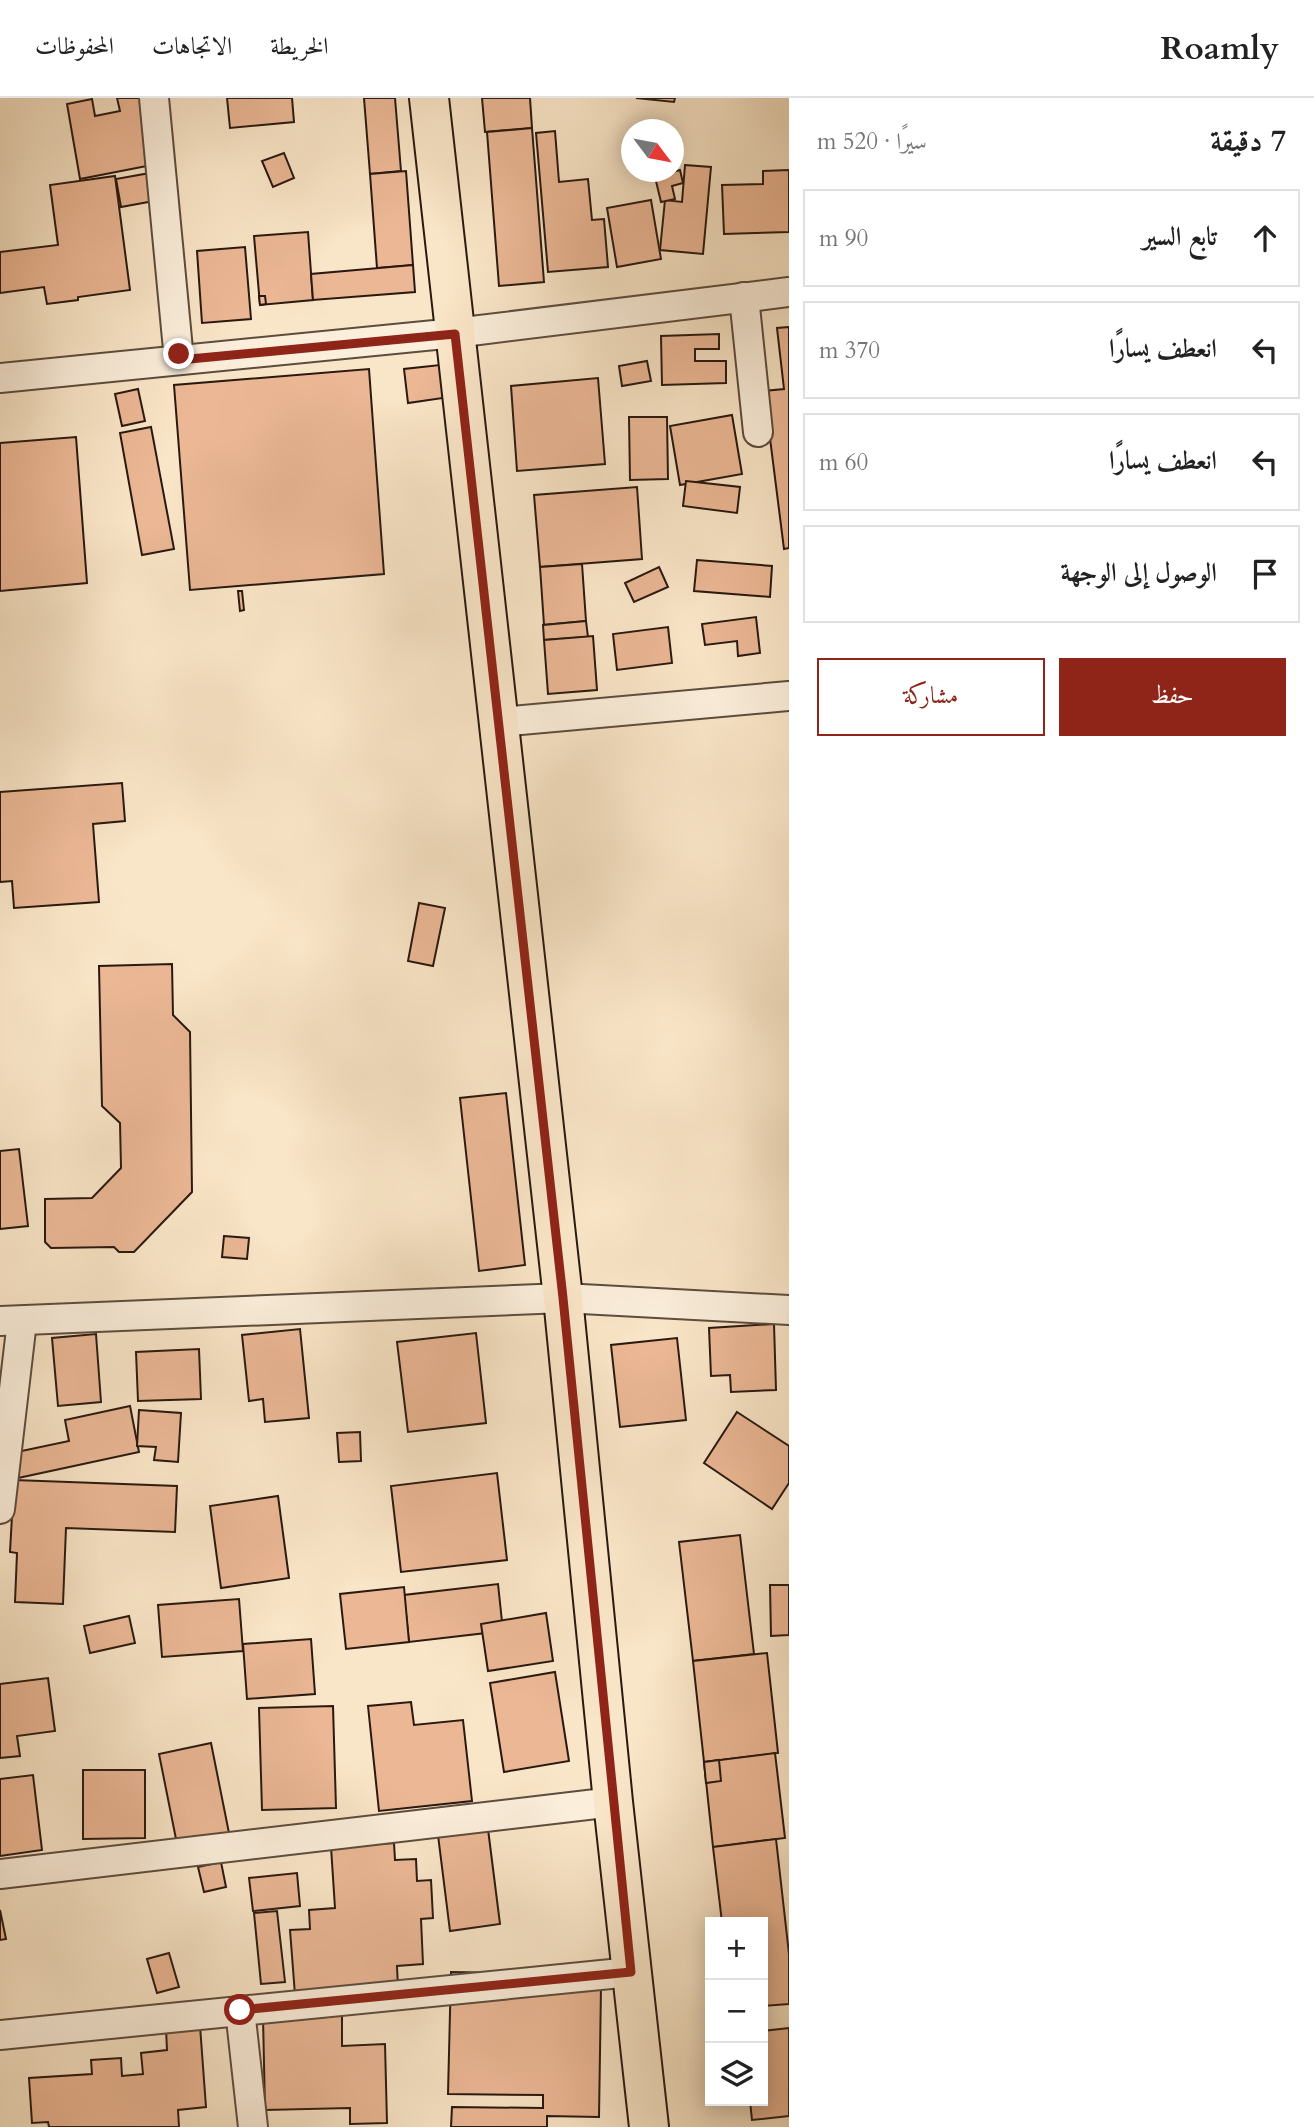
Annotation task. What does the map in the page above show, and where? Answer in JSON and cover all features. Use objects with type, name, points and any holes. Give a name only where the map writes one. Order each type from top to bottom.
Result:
[{"type":"main road","points":[[429,98],[563,1298],[613,1802],[649,2127]]},
{"type":"street","points":[[154,98],[179,360]]},
{"type":"street","points":[[0,378],[455,334],[789,292]]},
{"type":"street","points":[[744,298],[758,432]]},
{"type":"street","points":[[500,722],[789,696]]},
{"type":"street","points":[[0,1508],[11,1321],[563,1298],[789,1310]]},
{"type":"street","points":[[0,1874],[613,1802]]},
{"type":"street","points":[[0,2035],[631,1972]]},
{"type":"street","points":[[240,2010],[253,2127]]},
{"type":"building","points":[[117,98],[140,98],[152,165],[80,179],[67,104],[92,99],[95,116],[120,111]]},
{"type":"building","points":[[227,98],[292,98],[294,122],[230,128]]},
{"type":"building","points":[[364,98],[395,98],[401,171],[370,174]]},
{"type":"building","points":[[482,98],[530,98],[532,128],[485,132]]},
{"type":"building","points":[[636,98],[675,98],[674,102]]},
{"type":"building","points":[[532,128],[544,282],[499,286],[487,132]]},
{"type":"building","points":[[555,131],[559,182],[588,179],[592,220],[604,219],[608,267],[548,272],[536,133]]},
{"type":"building","points":[[284,153],[294,178],[273,187],[262,161]]},
{"type":"building","points":[[685,165],[711,167],[703,254],[660,250],[665,200],[682,202]]},
{"type":"building","points":[[789,170],[789,232],[724,234],[722,185],[763,184],[763,171]]},
{"type":"building","points":[[406,171],[413,265],[377,268],[370,174]]},
{"type":"building","points":[[150,173],[154,201],[121,207],[116,179]]},
{"type":"building","points":[[115,176],[130,290],[47,304],[44,287],[0,293],[0,252],[58,245],[50,185]]},
{"type":"building","points":[[656,182],[683,182],[672,186],[675,199],[661,202]]},
{"type":"building","points":[[651,200],[661,259],[617,267],[607,208]]},
{"type":"building","points":[[308,232],[313,300],[260,305],[254,236]]},
{"type":"building","points":[[245,247],[251,319],[202,323],[197,251]]},
{"type":"building","points":[[413,265],[415,292],[313,300],[311,274]]},
{"type":"building","points":[[259,296],[265,296],[266,304],[260,305]]},
{"type":"building","points":[[789,327],[789,548],[784,549],[764,391],[784,389],[777,328]]},
{"type":"building","points":[[719,334],[719,349],[695,349],[695,361],[726,361],[726,383],[662,385],[661,336]]},
{"type":"building","points":[[647,361],[651,381],[622,386],[619,366]]},
{"type":"building","points":[[440,365],[443,398],[408,403],[404,369]]},
{"type":"building","points":[[369,369],[384,574],[190,590],[174,385]]},
{"type":"building","points":[[598,378],[605,464],[517,471],[511,386]]},
{"type":"building","points":[[138,389],[145,421],[122,426],[115,394]]},
{"type":"building","points":[[732,415],[742,474],[680,485],[670,426]]},
{"type":"building","points":[[629,417],[667,417],[668,479],[630,480]]},
{"type":"building","points":[[151,427],[174,549],[142,555],[120,433]]},
{"type":"building","points":[[76,437],[87,583],[0,591],[0,443]]},
{"type":"building","points":[[686,481],[740,487],[737,513],[683,506]]},
{"type":"building","points":[[637,487],[642,559],[540,567],[534,495]]},
{"type":"building","points":[[697,560],[772,566],[770,597],[694,591]]},
{"type":"building","points":[[582,564],[586,621],[544,625],[540,567]]},
{"type":"building","points":[[659,567],[668,587],[634,602],[625,583]]},
{"type":"building","points":[[238,591],[242,591],[244,610],[240,611]]},
{"type":"building","points":[[756,617],[760,653],[738,656],[737,641],[705,645],[702,624]]},
{"type":"building","points":[[586,621],[588,637],[544,640],[543,625]]},
{"type":"building","points":[[668,627],[672,663],[617,670],[613,634]]},
{"type":"building","points":[[593,636],[597,690],[548,694],[544,640]]},
{"type":"building","points":[[122,783],[125,821],[93,824],[99,902],[14,908],[12,881],[0,882],[0,792]]},
{"type":"building","points":[[419,903],[445,908],[433,966],[408,961]]},
{"type":"building","points":[[172,964],[173,1015],[190,1032],[192,1192],[134,1252],[119,1252],[114,1247],[51,1248],[45,1242],[45,1199],[92,1198],[121,1168],[120,1123],[102,1106],[99,966]]},
{"type":"building","points":[[506,1093],[525,1265],[479,1271],[460,1098]]},
{"type":"building","points":[[19,1149],[28,1226],[0,1229],[0,1151]]},
{"type":"building","points":[[224,1236],[249,1238],[247,1259],[222,1257]]},
{"type":"building","points":[[774,1324],[776,1390],[731,1392],[730,1375],[711,1376],[709,1328]]},
{"type":"building","points":[[300,1329],[309,1418],[265,1422],[263,1399],[249,1401],[242,1335]]},
{"type":"building","points":[[476,1333],[486,1423],[408,1432],[397,1342]]},
{"type":"building","points":[[96,1334],[101,1402],[58,1406],[52,1338]]},
{"type":"building","points":[[677,1338],[686,1420],[620,1427],[611,1345]]},
{"type":"building","points":[[199,1349],[201,1399],[138,1401],[136,1352]]},
{"type":"building","points":[[130,1406],[139,1452],[18,1478],[12,1453],[69,1441],[65,1420]]},
{"type":"building","points":[[139,1410],[181,1413],[178,1462],[154,1460],[156,1447],[137,1446]]},
{"type":"building","points":[[737,1412],[789,1446],[789,1483],[772,1509],[704,1463]]},
{"type":"building","points":[[360,1432],[361,1461],[339,1462],[337,1433]]},
{"type":"building","points":[[497,1473],[507,1560],[401,1572],[391,1486]]},
{"type":"building","points":[[14,1480],[177,1486],[175,1532],[66,1528],[63,1604],[15,1602],[17,1553],[10,1552]]},
{"type":"building","points":[[278,1496],[289,1578],[221,1588],[210,1506]]},
{"type":"building","points":[[740,1535],[754,1654],[693,1661],[679,1542]]},
{"type":"building","points":[[498,1584],[503,1631],[409,1642],[404,1595]]},
{"type":"building","points":[[770,1585],[789,1585],[789,1635],[771,1636]]},
{"type":"building","points":[[404,1587],[409,1642],[346,1649],[340,1594]]},
{"type":"building","points":[[239,1599],[243,1651],[162,1657],[158,1605]]},
{"type":"building","points":[[546,1613],[553,1661],[488,1671],[481,1624]]},
{"type":"building","points":[[129,1616],[135,1643],[90,1653],[84,1626]]},
{"type":"building","points":[[311,1639],[315,1694],[247,1699],[243,1644]]},
{"type":"building","points":[[767,1653],[778,1753],[704,1762],[693,1661]]},
{"type":"building","points":[[555,1672],[569,1761],[504,1772],[490,1683]]},
{"type":"building","points":[[48,1678],[55,1731],[17,1736],[20,1756],[0,1758],[0,1684]]},
{"type":"building","points":[[411,1702],[414,1725],[463,1720],[472,1801],[379,1811],[368,1706]]},
{"type":"building","points":[[333,1706],[336,1808],[262,1810],[259,1708]]},
{"type":"building","points":[[211,1743],[229,1833],[177,1844],[159,1754]]},
{"type":"building","points":[[775,1753],[785,1838],[713,1847],[704,1762]]},
{"type":"building","points":[[719,1760],[721,1781],[706,1783],[704,1762]]},
{"type":"building","points":[[83,1770],[145,1770],[145,1838],[83,1839]]},
{"type":"building","points":[[33,1775],[42,1850],[0,1856],[0,1779]]},
{"type":"building","points":[[488,1829],[500,1924],[450,1931],[438,1835]]},
{"type":"building","points":[[776,1839],[789,1954],[789,2004],[768,2006],[768,1917],[721,1917],[713,1847]]},
{"type":"building","points":[[394,1843],[395,1860],[416,1859],[417,1881],[431,1880],[433,1918],[421,1919],[423,1964],[397,1966],[398,1988],[295,1995],[290,1930],[310,1929],[309,1910],[335,1908],[331,1847]]},
{"type":"building","points":[[221,1862],[226,1887],[204,1892],[198,1867]]},
{"type":"building","points":[[297,1873],[300,1906],[253,1911],[249,1878]]},
{"type":"building","points":[[0,1910],[6,1939],[0,1940]]},
{"type":"building","points":[[277,1911],[285,1982],[261,1984],[254,1913]]},
{"type":"building","points":[[169,1953],[179,1987],[157,1993],[147,1959]]},
{"type":"building","points":[[451,1972],[565,1974],[601,1987],[599,2117],[547,2116],[547,2127],[451,2127],[452,2107],[543,2108],[543,2095],[448,2094]]},
{"type":"building","points":[[342,2015],[342,2046],[385,2044],[387,2123],[350,2124],[350,2108],[265,2110],[263,2017]]},
{"type":"building","points":[[200,2026],[206,2107],[178,2110],[179,2127],[49,2127],[48,2122],[32,2123],[29,2078],[92,2074],[91,2060],[121,2058],[122,2076],[143,2074],[141,2053],[167,2050],[166,2029]]},
{"type":"building","points":[[789,2028],[789,2116],[752,2120],[751,2106],[768,2106],[768,2030]]},
{"type":"route","points":[[179,354],[179,360],[455,334],[563,1298],[631,1972],[240,2010]]}]
